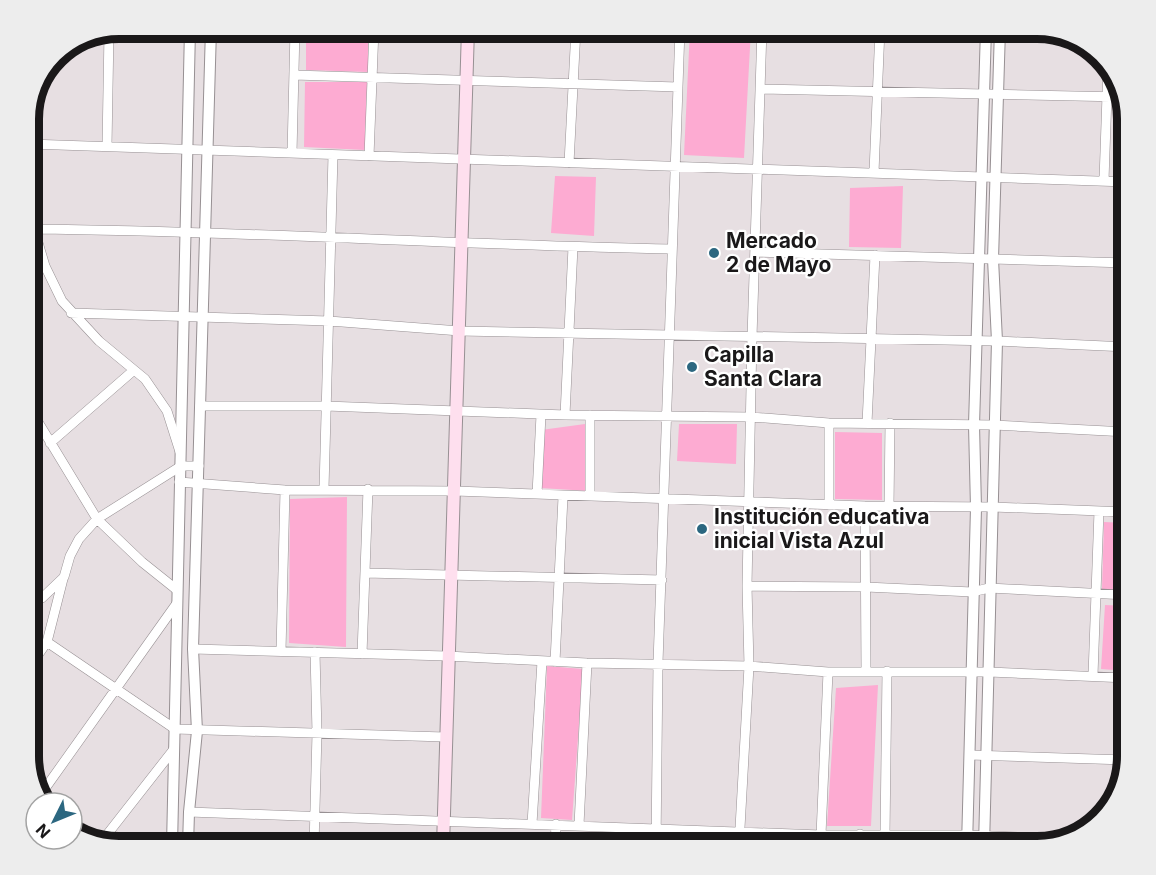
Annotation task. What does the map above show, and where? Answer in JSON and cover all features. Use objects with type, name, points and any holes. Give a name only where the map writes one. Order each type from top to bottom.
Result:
[{"type":"main road","points":[[443,836],[447,656],[458,412],[468,39]]},
{"type":"street","points":[[172,836],[181,461],[185,148],[190,39]]},
{"type":"street","points":[[188,836],[197,731],[193,649],[211,39]]},
{"type":"street","points":[[292,153],[295,39]]},
{"type":"street","points":[[369,156],[374,39]]},
{"type":"street","points":[[569,163],[575,39]]},
{"type":"street","points":[[657,836],[658,663],[680,39]]},
{"type":"street","points":[[739,836],[749,666],[747,586],[752,336],[762,39]]},
{"type":"street","points":[[874,172],[880,39]]},
{"type":"street","points":[[967,836],[976,508],[974,426],[986,39]]},
{"type":"street","points":[[985,836],[989,588],[997,342],[993,259],[1000,39]]},
{"type":"street","points":[[107,146],[109,40]]},
{"type":"street","points":[[294,75],[678,87]]},
{"type":"street","points":[[1104,180],[1108,81]]},
{"type":"street","points":[[760,89],[1114,96]]},
{"type":"street","points":[[39,144],[1117,181]]},
{"type":"street","points":[[324,489],[333,155]]},
{"type":"street","points":[[39,225],[672,249]]},
{"type":"street","points":[[565,416],[567,333],[573,247]]},
{"type":"street","points":[[39,250],[54,287],[71,314],[99,341],[145,379],[166,411],[181,461]]},
{"type":"street","points":[[756,252],[1117,263]]},
{"type":"street","points":[[867,423],[875,255]]},
{"type":"street","points":[[71,314],[329,321],[460,331],[977,341],[1117,347]]},
{"type":"street","points":[[50,443],[134,370]]},
{"type":"street","points":[[200,406],[326,406],[565,416],[751,417],[829,423],[994,425],[1117,431]]},
{"type":"street","points":[[537,494],[541,415]]},
{"type":"street","points":[[590,415],[590,495]]},
{"type":"street","points":[[829,423],[830,505]]},
{"type":"street","points":[[889,507],[890,423]]},
{"type":"street","points":[[39,424],[97,519],[142,562],[177,590]]},
{"type":"street","points":[[181,461],[199,466]]},
{"type":"street","points":[[39,654],[47,642],[70,556],[79,539],[97,519],[181,461]]},
{"type":"street","points":[[179,482],[285,490],[455,491],[865,507],[993,507],[1117,512]]},
{"type":"street","points":[[362,654],[368,489]]},
{"type":"street","points":[[281,651],[285,490]]},
{"type":"street","points":[[555,662],[561,578],[563,497]]},
{"type":"street","points":[[865,507],[866,670]]},
{"type":"street","points":[[1093,675],[1099,511]]},
{"type":"street","points":[[365,573],[662,580]]},
{"type":"street","points":[[39,599],[64,577]]},
{"type":"street","points":[[747,586],[866,587],[972,592],[989,588],[1117,594]]},
{"type":"street","points":[[46,788],[177,603]]},
{"type":"street","points":[[47,642],[174,729],[446,737]]},
{"type":"street","points":[[193,649],[447,656],[587,663],[749,666],[828,672],[866,670],[989,672],[1117,677]]},
{"type":"street","points":[[314,836],[317,733],[315,652]]},
{"type":"street","points":[[532,824],[542,661]]},
{"type":"street","points":[[579,825],[587,663]]},
{"type":"street","points":[[885,836],[887,671]]},
{"type":"street","points":[[821,835],[828,672]]},
{"type":"street","points":[[108,835],[174,749]]},
{"type":"street","points":[[970,755],[1117,760]]},
{"type":"street","points":[[189,812],[877,836]]},
{"type":"street","points":[[555,836],[556,824]]},
{"type":"shaded area","points":[[306,39],[368,39],[368,72],[306,70]]},
{"type":"shaded area","points":[[690,39],[750,39],[744,158],[684,155]]},
{"type":"shaded area","points":[[305,82],[367,82],[365,150],[304,147]]},
{"type":"shaded area","points":[[1117,123],[1117,172],[1114,172]]},
{"type":"shaded area","points":[[555,176],[596,177],[594,236],[551,233]]},
{"type":"shaded area","points":[[903,186],[901,248],[849,247],[850,188]]},
{"type":"shaded area","points":[[585,424],[589,491],[540,488],[541,430]]},
{"type":"shaded area","points":[[679,424],[737,424],[736,464],[677,461]]},
{"type":"shaded area","points":[[835,432],[882,433],[882,500],[835,499]]},
{"type":"shaded area","points":[[347,497],[346,647],[289,643],[290,499]]},
{"type":"shaded area","points":[[1104,522],[1117,523],[1117,591],[1102,590]]},
{"type":"shaded area","points":[[1105,605],[1117,606],[1117,670],[1101,669]]},
{"type":"shaded area","points":[[547,666],[583,669],[572,820],[541,818]]},
{"type":"shaded area","points":[[878,685],[871,826],[827,826],[836,688]]},
{"type":"place","name":"Mercado 2 de Mayo","points":[[714,253]]},
{"type":"place","name":"Capilla Santa Clara","points":[[692,367]]},
{"type":"place","name":"Institución educativa inicial Vista Azul","points":[[702,529]]}]
